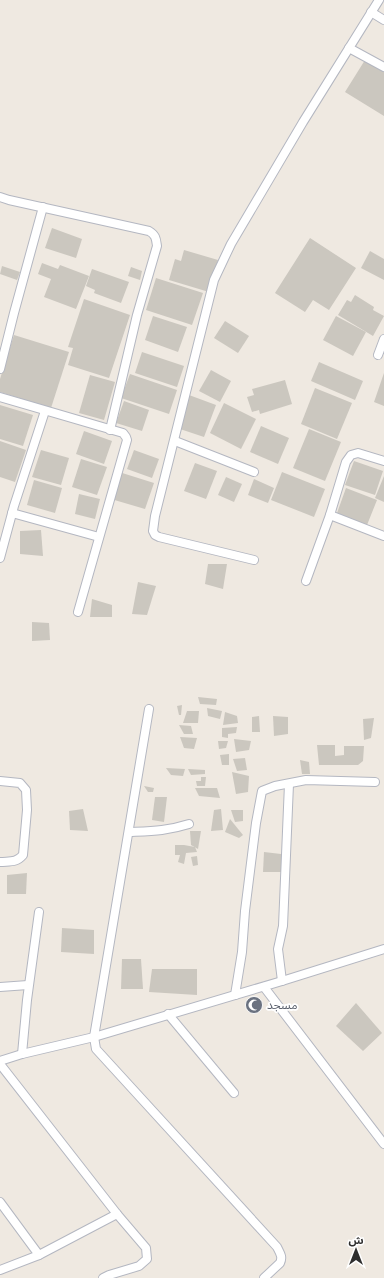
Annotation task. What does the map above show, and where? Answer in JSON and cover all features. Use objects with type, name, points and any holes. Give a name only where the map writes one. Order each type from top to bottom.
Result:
[{"type":"street","points":[[254,560],[155,535],[153,525],[214,280],[222,262],[303,122],[379,0]]},
{"type":"street","points":[[371,12],[384,20]]},
{"type":"street","points":[[349,48],[384,67]]},
{"type":"street","points":[[0,197],[149,231],[156,238],[157,246],[137,315],[110,430]]},
{"type":"street","points":[[0,368],[43,207]]},
{"type":"street","points":[[378,355],[384,339]]},
{"type":"street","points":[[0,397],[123,433],[128,440],[78,612]]},
{"type":"street","points":[[0,558],[12,513],[45,411]]},
{"type":"street","points":[[175,441],[254,472]]},
{"type":"street","points":[[306,582],[330,515],[346,462],[351,455],[358,453],[384,461]]},
{"type":"street","points":[[12,513],[100,537]]},
{"type":"street","points":[[330,515],[384,536]]},
{"type":"street","points":[[149,709],[94,1037],[96,1049],[277,1247],[282,1260],[264,1278]]},
{"type":"street","points":[[235,995],[242,952],[245,911],[256,823],[262,791],[275,786],[306,780],[375,782]]},
{"type":"street","points":[[0,781],[20,783],[26,790],[27,810],[23,855],[16,861],[0,862]]},
{"type":"street","points":[[282,981],[278,949],[283,926],[289,784]]},
{"type":"street","points":[[129,832],[172,829],[189,824]]},
{"type":"street","points":[[22,1054],[28,985],[39,912]]},
{"type":"street","points":[[103,1278],[139,1266],[147,1259],[146,1248],[117,1214],[0,1063],[22,1054],[94,1037],[384,949]]},
{"type":"street","points":[[0,987],[28,985]]},
{"type":"street","points":[[264,986],[384,1144]]},
{"type":"street","points":[[168,1014],[234,1093]]},
{"type":"street","points":[[0,1202],[39,1254]]},
{"type":"street","points":[[0,1270],[39,1254],[117,1214]]},
{"type":"building","points":[[365,60],[384,72],[384,116],[345,92]]},
{"type":"building","points":[[52,228],[82,239],[76,258],[45,248]]},
{"type":"building","points":[[310,238],[356,268],[329,310],[313,300],[305,312],[275,293]]},
{"type":"building","points":[[184,250],[218,260],[209,292],[169,280],[175,259],[181,261]]},
{"type":"building","points":[[370,251],[384,259],[384,280],[361,268]]},
{"type":"building","points":[[42,263],[58,269],[60,265],[89,276],[76,309],[44,297],[51,279],[38,274]]},
{"type":"building","points":[[2,266],[20,272],[17,280],[0,274]]},
{"type":"building","points":[[131,267],[142,271],[140,280],[128,276]]},
{"type":"building","points":[[92,269],[129,282],[121,303],[94,293],[95,290],[86,286]]},
{"type":"building","points":[[156,278],[203,293],[192,325],[146,310]]},
{"type":"building","points":[[355,295],[374,307],[373,310],[384,316],[373,336],[338,315],[347,300],[351,302]]},
{"type":"building","points":[[84,299],[130,315],[109,378],[68,365],[73,348],[68,347]]},
{"type":"building","points":[[153,316],[187,327],[178,352],[145,340]]},
{"type":"building","points":[[336,316],[366,332],[353,356],[323,340]]},
{"type":"building","points":[[225,321],[249,336],[238,353],[214,338]]},
{"type":"building","points":[[14,335],[69,352],[51,408],[0,392],[0,379]]},
{"type":"building","points":[[142,352],[184,366],[177,387],[135,373]]},
{"type":"building","points":[[319,362],[363,381],[355,400],[311,381]]},
{"type":"building","points":[[211,370],[231,381],[220,402],[199,391]]},
{"type":"building","points":[[384,373],[384,406],[374,402]]},
{"type":"building","points":[[130,374],[177,390],[169,414],[121,398]]},
{"type":"building","points":[[90,375],[115,382],[104,420],[79,413]]},
{"type":"building","points":[[285,380],[292,404],[260,414],[259,410],[252,412],[247,397],[254,395],[252,389]]},
{"type":"building","points":[[315,388],[352,403],[337,439],[301,424]]},
{"type":"building","points":[[189,395],[216,405],[204,437],[177,428]]},
{"type":"building","points":[[124,401],[149,410],[142,431],[116,423]]},
{"type":"building","points":[[224,403],[256,419],[241,449],[210,433]]},
{"type":"building","points":[[0,405],[33,415],[23,446],[0,439]]},
{"type":"building","points":[[261,426],[289,438],[278,464],[250,452]]},
{"type":"building","points":[[309,429],[341,442],[325,481],[293,468]]},
{"type":"building","points":[[84,431],[112,441],[104,464],[76,454]]},
{"type":"building","points":[[0,441],[26,450],[15,482],[0,477]]},
{"type":"building","points":[[41,450],[69,458],[61,485],[32,477]]},
{"type":"building","points":[[134,450],[159,459],[152,478],[127,469]]},
{"type":"building","points":[[81,459],[107,467],[97,495],[72,487]]},
{"type":"building","points":[[354,461],[383,471],[375,495],[345,485]]},
{"type":"building","points":[[195,463],[217,471],[206,499],[184,491]]},
{"type":"building","points":[[119,472],[154,483],[145,509],[111,499]]},
{"type":"building","points":[[282,472],[325,489],[314,517],[271,500]]},
{"type":"building","points":[[384,476],[384,502],[375,498]]},
{"type":"building","points":[[226,477],[242,484],[234,502],[218,495]]},
{"type":"building","points":[[254,479],[274,488],[268,503],[248,495]]},
{"type":"building","points":[[34,480],[62,488],[55,513],[27,505]]},
{"type":"building","points":[[346,488],[377,500],[367,525],[337,513]]},
{"type":"building","points":[[79,494],[100,499],[95,519],[75,514]]},
{"type":"building","points":[[41,530],[43,556],[20,554],[20,531]]},
{"type":"building","points":[[208,564],[227,564],[223,589],[205,584]]},
{"type":"building","points":[[138,582],[156,586],[147,615],[132,614]]},
{"type":"building","points":[[92,599],[112,605],[112,617],[90,617]]},
{"type":"building","points":[[32,622],[49,623],[50,640],[32,641]]},
{"type":"building","points":[[198,697],[217,699],[216,705],[200,704]]},
{"type":"building","points":[[182,705],[181,715],[179,715],[177,706]]},
{"type":"building","points":[[207,708],[222,711],[220,719],[208,716]]},
{"type":"building","points":[[187,711],[199,711],[198,723],[183,723]]},
{"type":"building","points":[[225,712],[237,716],[238,723],[223,725]]},
{"type":"building","points":[[259,716],[260,732],[252,732],[252,717]]},
{"type":"building","points":[[273,716],[288,717],[288,734],[274,736]]},
{"type":"building","points":[[374,718],[371,738],[364,740],[363,719]]},
{"type":"building","points":[[179,725],[191,726],[193,734],[184,734]]},
{"type":"building","points":[[237,727],[236,733],[228,734],[228,738],[222,737],[222,728]]},
{"type":"building","points":[[180,737],[197,738],[194,749],[184,748]]},
{"type":"building","points":[[234,739],[251,741],[249,750],[236,752]]},
{"type":"building","points":[[218,741],[228,741],[226,748],[219,749]]},
{"type":"building","points":[[317,745],[335,745],[335,756],[344,755],[344,746],[364,746],[363,761],[358,765],[319,765]]},
{"type":"building","points":[[229,754],[229,765],[222,765],[220,755]]},
{"type":"building","points":[[245,758],[247,770],[237,771],[233,759]]},
{"type":"building","points":[[300,760],[309,762],[310,774],[302,774]]},
{"type":"building","points":[[166,768],[185,769],[183,776],[171,775]]},
{"type":"building","points":[[188,769],[205,770],[205,774],[191,775]]},
{"type":"building","points":[[232,772],[249,776],[248,792],[236,794]]},
{"type":"building","points":[[201,777],[206,777],[205,786],[197,786],[196,781],[201,781]]},
{"type":"building","points":[[144,786],[154,788],[153,792],[148,792]]},
{"type":"building","points":[[195,788],[217,788],[220,798],[199,796]]},
{"type":"building","points":[[155,797],[167,797],[164,822],[152,820]]},
{"type":"building","points":[[83,809],[88,831],[70,830],[69,811]]},
{"type":"building","points":[[221,809],[223,830],[211,831],[214,810]]},
{"type":"building","points":[[231,810],[243,810],[243,821],[235,822]]},
{"type":"building","points":[[230,819],[243,835],[239,838],[225,832]]},
{"type":"building","points":[[190,831],[201,831],[198,849],[191,845]]},
{"type":"building","points":[[175,845],[195,847],[197,852],[186,853],[184,864],[178,862],[180,855],[175,855]]},
{"type":"building","points":[[264,852],[281,854],[281,872],[263,872]]},
{"type":"building","points":[[197,856],[198,865],[193,866],[191,857]]},
{"type":"building","points":[[27,873],[26,894],[7,894],[7,875]]},
{"type":"building","points":[[62,928],[94,930],[94,954],[61,952]]},
{"type":"building","points":[[122,959],[141,959],[143,989],[121,989]]},
{"type":"building","points":[[152,969],[197,969],[197,995],[149,992]]},
{"type":"building","points":[[356,1003],[382,1033],[363,1051],[336,1026]]},
{"type":"place","name":"مسجد","points":[[254,1005]]}]
